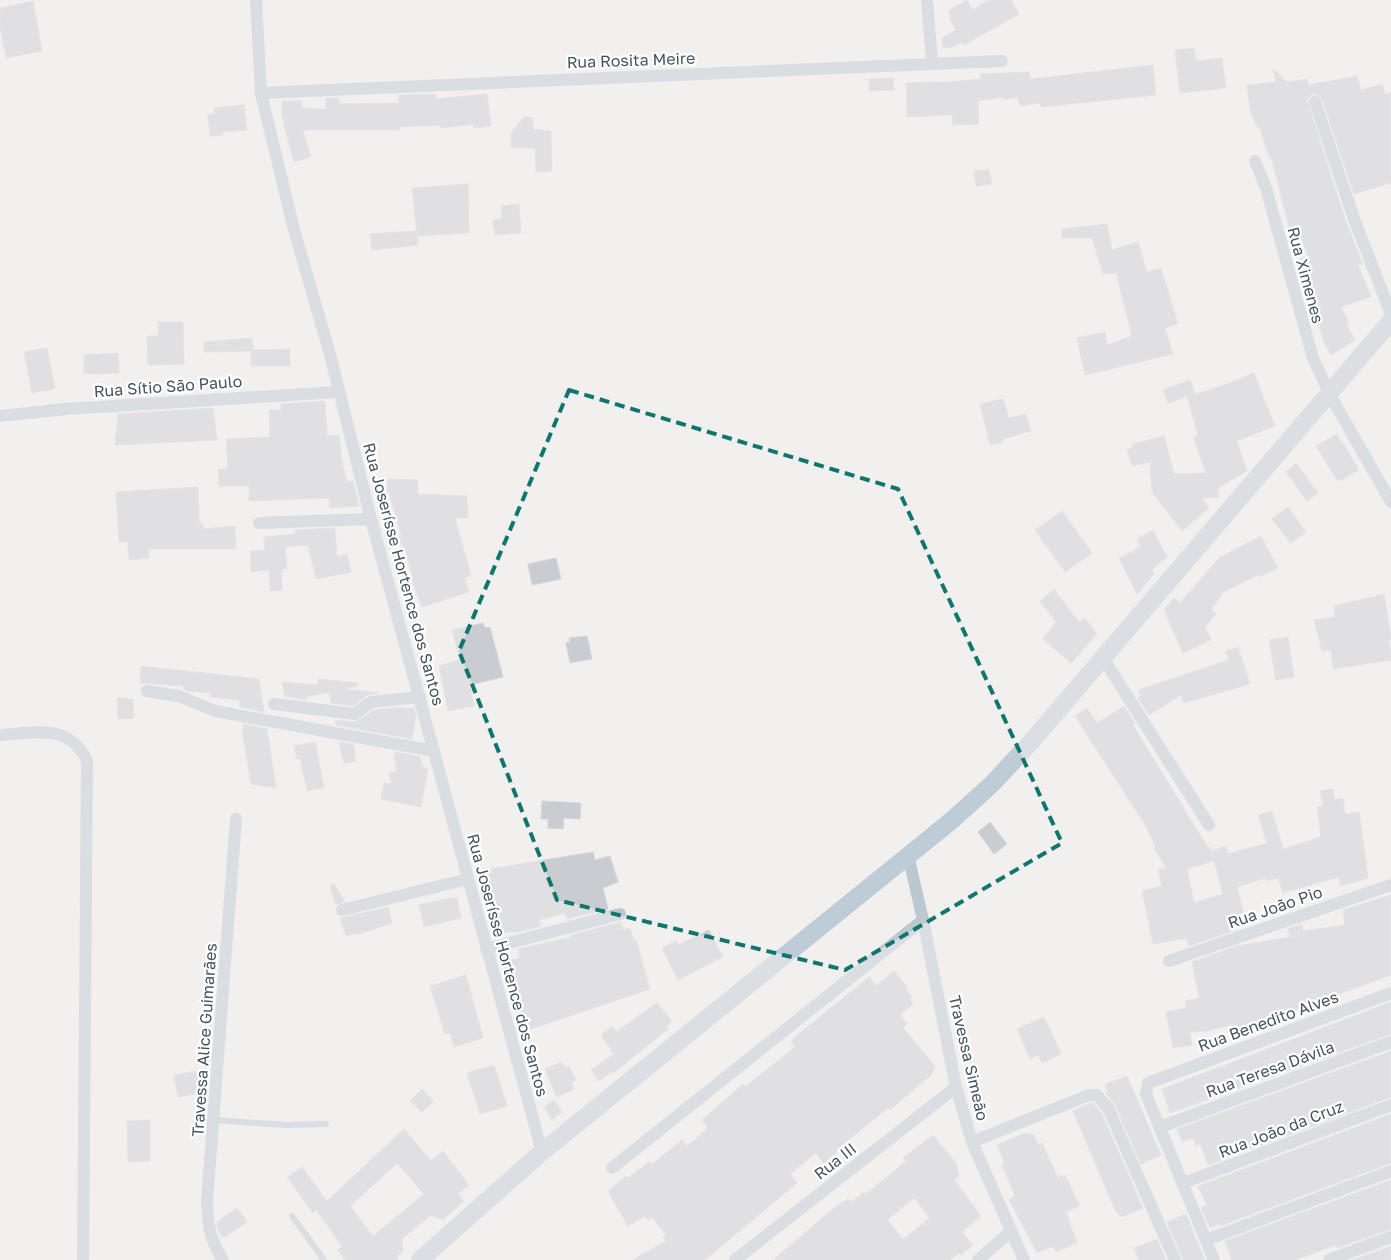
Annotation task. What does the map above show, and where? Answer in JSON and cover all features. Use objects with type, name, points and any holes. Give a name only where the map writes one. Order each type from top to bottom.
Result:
[{"type":"main road","points":[[420,1260],[542,1152],[908,855],[992,784],[1330,395],[1391,321]]},
{"type":"street","name":"Rua Joserísse Hortence dos Santos","points":[[256,0],[261,93],[293,226],[542,1152]]},
{"type":"street","points":[[927,0],[932,63]]},
{"type":"street","name":"Rua Rosita Meire","points":[[261,93],[1002,61]]},
{"type":"street","points":[[1315,102],[1356,225],[1391,314]]},
{"type":"street","name":"Rua Ximenes","points":[[1255,161],[1266,188],[1308,346],[1330,395],[1391,502]]},
{"type":"street","name":"Rua Sítio São Paulo","points":[[0,416],[66,409],[338,392]]},
{"type":"street","points":[[259,524],[372,519]]},
{"type":"street","points":[[1103,658],[1208,825]]},
{"type":"street","points":[[147,691],[179,696],[214,711],[434,751]]},
{"type":"street","points":[[274,704],[355,714],[371,702],[420,697]]},
{"type":"street","points":[[0,735],[51,733],[64,736],[76,742],[87,761],[83,1260]]},
{"type":"street","name":"Travessa Alice Guimarães","points":[[223,1260],[214,1245],[207,1226],[207,1201],[236,819]]},
{"type":"street","name":"Travessa Simeão","points":[[908,855],[923,920],[956,1087],[972,1142],[1024,1260]]},
{"type":"street","points":[[342,910],[468,879]]},
{"type":"street","name":"Rua João Pio","points":[[1169,961],[1391,885]]},
{"type":"street","points":[[486,949],[620,914]]},
{"type":"street","points":[[612,1168],[923,920]]},
{"type":"street","name":"Rua Benedito Alves","points":[[1160,1127],[1145,1090],[1148,1083],[1391,993]]},
{"type":"street","name":"Rua Teresa Dávila","points":[[1160,1127],[1391,1042]]},
{"type":"street","name":"Rua III","points":[[735,1260],[956,1087]]},
{"type":"street","points":[[972,1142],[1089,1095],[1097,1095],[1108,1108],[1175,1260]]},
{"type":"street","name":"Rua João da Cruz","points":[[1183,1184],[1391,1105]]},
{"type":"street","points":[[1160,1127],[1214,1260]]},
{"type":"street","points":[[1206,1240],[1391,1171]]},
{"type":"street","points":[[978,1260],[1011,1231]]},
{"type":"street","points":[[1329,1260],[1391,1236]]},
{"type":"lane","points":[[214,1120],[286,1125],[326,1124]]},
{"type":"lane","points":[[292,1216],[324,1260]]},
{"type":"highlighted area","points":[[569,390],[898,489],[1062,843],[845,970],[557,900],[459,651]]},
{"type":"building","points":[[967,0],[972,10],[989,0],[1011,0],[1019,14],[964,45],[962,42],[953,47],[943,48],[942,38],[956,30],[949,18],[952,17],[948,11]]},
{"type":"building","points":[[33,1],[42,51],[6,58],[0,28],[0,8]]},
{"type":"building","points":[[1194,48],[1196,61],[1222,58],[1226,88],[1180,93],[1175,50]]},
{"type":"building","points":[[1153,65],[1156,95],[1041,107],[1040,103],[1020,106],[1018,97],[1004,100],[1004,97],[978,101],[979,124],[953,125],[952,115],[907,117],[906,83],[949,82],[981,79],[980,74],[1029,72],[1031,79]]},
{"type":"building","points":[[1273,68],[1287,82],[1307,79],[1308,85],[1357,76],[1361,90],[1382,84],[1385,94],[1391,92],[1391,183],[1354,194],[1322,99],[1316,94],[1312,94],[1307,100],[1345,219],[1363,264],[1358,265],[1371,297],[1341,307],[1349,322],[1346,324],[1355,340],[1331,355],[1324,342],[1300,259],[1308,256],[1299,232],[1291,235],[1272,159],[1270,159],[1259,126],[1257,127],[1250,111],[1247,85],[1276,82]]},
{"type":"building","points":[[893,78],[894,90],[869,91],[869,79]]},
{"type":"building","points":[[435,94],[436,99],[487,94],[491,126],[474,128],[474,124],[440,128],[440,125],[399,127],[399,130],[303,130],[311,157],[294,162],[284,125],[284,117],[282,117],[282,101],[302,101],[302,108],[326,109],[326,98],[339,98],[339,104],[399,103],[399,95]]},
{"type":"building","points":[[244,105],[247,130],[222,132],[223,135],[210,136],[208,114],[215,114],[214,108]]},
{"type":"building","points":[[524,117],[533,118],[533,129],[551,131],[552,171],[536,172],[535,148],[511,148],[511,133]]},
{"type":"building","points":[[989,170],[992,184],[976,186],[974,171]]},
{"type":"building","points":[[468,184],[469,233],[417,236],[412,188]]},
{"type":"building","points":[[519,204],[521,233],[495,235],[493,220],[502,219],[501,206]]},
{"type":"building","points":[[1107,224],[1112,250],[1138,242],[1147,272],[1161,268],[1178,324],[1165,328],[1173,354],[1085,375],[1077,338],[1105,332],[1107,345],[1132,336],[1116,273],[1103,274],[1092,238],[1062,238],[1062,229]]},
{"type":"building","points":[[416,231],[418,245],[372,250],[370,234]]},
{"type":"building","points":[[158,322],[183,322],[184,364],[148,365],[147,336],[159,336]]},
{"type":"building","points":[[252,338],[253,350],[290,349],[290,366],[251,366],[251,351],[204,352],[204,342]]},
{"type":"building","points":[[47,348],[55,389],[32,393],[24,352]]},
{"type":"building","points":[[118,353],[119,373],[84,374],[84,355]]},
{"type":"building","points":[[1254,373],[1275,426],[1237,441],[1247,471],[1218,488],[1219,497],[1202,498],[1209,508],[1182,531],[1152,492],[1150,462],[1132,466],[1127,449],[1133,448],[1132,444],[1164,436],[1174,474],[1206,473],[1195,442],[1194,437],[1198,436],[1187,396],[1168,403],[1163,390],[1190,380],[1195,394],[1190,396]]},
{"type":"building","points":[[1003,399],[1009,418],[1026,414],[1031,431],[990,445],[980,404]]},
{"type":"building","points":[[325,401],[327,436],[339,435],[342,463],[347,482],[353,481],[359,506],[330,508],[329,498],[249,501],[249,486],[219,486],[218,469],[228,469],[226,439],[270,437],[269,410],[281,410],[281,404]]},
{"type":"building","points":[[213,408],[217,440],[115,445],[118,414]]},
{"type":"building","points":[[1337,434],[1359,470],[1342,480],[1337,480],[1316,446]]},
{"type":"building","points":[[1296,463],[1318,493],[1307,501],[1286,472]]},
{"type":"building","points":[[387,479],[418,480],[418,494],[467,496],[468,518],[455,518],[471,575],[464,578],[469,592],[422,607],[411,578],[413,578],[399,536],[401,535],[389,493],[387,493]]},
{"type":"building","points":[[198,487],[199,523],[203,523],[203,529],[235,526],[236,549],[149,549],[149,558],[129,560],[128,542],[119,542],[116,492]]},
{"type":"building","points":[[1288,507],[1306,532],[1291,543],[1272,519]]},
{"type":"building","points":[[1062,511],[1092,553],[1065,572],[1035,530]]},
{"type":"building","points":[[335,528],[337,557],[347,554],[351,572],[316,579],[308,545],[285,547],[287,569],[282,569],[282,590],[270,591],[269,570],[251,572],[250,551],[265,550],[264,537],[295,534],[295,530]]},
{"type":"building","points":[[1153,530],[1167,557],[1152,569],[1154,574],[1137,594],[1119,558],[1141,547],[1137,539]]},
{"type":"building","points":[[1261,536],[1278,568],[1259,577],[1257,575],[1222,593],[1211,609],[1216,614],[1205,627],[1211,640],[1183,653],[1164,610],[1174,598],[1180,603],[1219,558]]},
{"type":"building","points":[[556,558],[561,579],[532,585],[528,564]]},
{"type":"building","points":[[1054,589],[1079,622],[1085,618],[1097,634],[1071,663],[1043,639],[1056,622],[1040,601]]},
{"type":"building","points":[[1384,594],[1391,639],[1389,640],[1391,660],[1333,669],[1331,650],[1322,651],[1314,620],[1335,617],[1334,606]]},
{"type":"building","points":[[483,623],[485,628],[490,627],[503,677],[470,685],[474,706],[448,711],[439,666],[460,660],[452,630]]},
{"type":"building","points":[[587,636],[592,659],[570,663],[566,643],[570,642],[569,638]]},
{"type":"building","points":[[1288,637],[1294,677],[1276,680],[1269,640]]},
{"type":"building","points":[[1238,647],[1250,684],[1184,703],[1181,695],[1149,715],[1138,698],[1141,695],[1138,690],[1229,660],[1226,651]]},
{"type":"building","points":[[141,666],[259,679],[264,712],[240,707],[239,700],[210,697],[211,693],[187,691],[183,689],[184,686],[140,683]]},
{"type":"building","points":[[318,679],[358,683],[358,686],[342,689],[379,693],[367,695],[353,706],[331,703],[329,692],[306,697],[306,700],[285,696],[282,682],[318,685]]},
{"type":"building","points":[[117,698],[133,699],[134,718],[118,719]]},
{"type":"building","points":[[1124,706],[1135,724],[1133,725],[1211,851],[1226,846],[1228,854],[1267,843],[1258,815],[1272,811],[1283,849],[1321,837],[1317,807],[1323,805],[1320,791],[1333,789],[1335,800],[1343,798],[1345,814],[1359,812],[1368,878],[1340,886],[1339,877],[1283,893],[1278,878],[1266,881],[1265,878],[1237,887],[1245,917],[1234,921],[1235,930],[1189,946],[1187,938],[1153,944],[1142,891],[1162,886],[1158,870],[1166,868],[1154,848],[1156,847],[1147,828],[1075,716],[1087,708],[1097,723]],"holes":[[[1214,861],[1223,894],[1194,903],[1187,869]]]},
{"type":"building","points":[[403,707],[403,709],[414,708],[416,716],[412,739],[336,725],[335,720],[355,722],[374,710]]},
{"type":"building","points":[[243,724],[267,729],[276,788],[251,784],[242,729],[244,728]]},
{"type":"building","points":[[315,742],[324,787],[307,791],[300,758],[297,759],[294,746]]},
{"type":"building","points":[[339,742],[353,744],[356,761],[344,764]]},
{"type":"building","points":[[396,752],[420,757],[424,769],[428,768],[421,807],[381,799],[384,783],[392,784],[389,773],[397,771],[394,755]]},
{"type":"building","points":[[542,801],[581,803],[580,819],[564,818],[563,829],[548,828],[548,819],[541,819]]},
{"type":"building","points":[[990,822],[1007,844],[994,854],[978,832]]},
{"type":"building","points":[[593,852],[595,860],[610,856],[618,882],[603,888],[608,909],[567,919],[565,913],[539,920],[541,926],[514,933],[513,931],[501,934],[500,928],[492,924],[490,913],[494,912],[483,870]]},
{"type":"building","points":[[334,884],[345,901],[336,905],[330,886]]},
{"type":"building","points":[[1391,895],[1391,975],[1234,1033],[1232,1024],[1208,1031],[1190,1032],[1192,1045],[1173,1048],[1166,1012],[1186,1008],[1185,1001],[1199,998],[1192,962],[1237,946],[1290,937],[1288,929],[1302,924],[1303,931],[1345,925],[1343,910]]},
{"type":"building","points":[[457,898],[461,918],[424,927],[419,905]]},
{"type":"building","points":[[388,907],[392,923],[356,935],[355,933],[346,936],[340,918]]},
{"type":"building","points":[[621,922],[623,930],[630,928],[634,940],[636,939],[650,989],[522,1032],[503,962],[520,958],[518,949],[572,937],[571,935]]},
{"type":"building","points":[[709,930],[723,957],[678,980],[662,948],[676,941],[678,945]]},
{"type":"building","points":[[894,971],[908,988],[906,989],[912,997],[910,999],[913,1004],[900,1015],[907,1024],[903,1028],[935,1066],[932,1074],[890,1110],[888,1108],[836,1150],[837,1152],[824,1163],[816,1153],[790,1174],[797,1183],[705,1260],[632,1260],[666,1241],[663,1238],[666,1235],[652,1217],[648,1220],[645,1216],[628,1226],[608,1191],[626,1176],[628,1178],[649,1162],[652,1164],[682,1140],[687,1146],[708,1128],[702,1120],[743,1084],[745,1087],[795,1047],[791,1042],[795,1037],[869,977],[876,986]]},
{"type":"building","points":[[466,975],[483,1038],[454,1047],[450,1033],[445,1034],[430,986]]},
{"type":"building","points":[[1391,1002],[1391,1034],[1170,1113],[1162,1089]]},
{"type":"building","points":[[657,1003],[672,1021],[667,1026],[668,1029],[612,1074],[611,1072],[599,1081],[591,1070],[614,1054],[601,1035],[612,1026],[616,1032]]},
{"type":"building","points":[[1044,1017],[1061,1054],[1042,1063],[1038,1055],[1030,1059],[1017,1029]]},
{"type":"building","points":[[1391,1051],[1391,1097],[1208,1165],[1200,1144],[1196,1146],[1193,1138],[1182,1142],[1177,1129]]},
{"type":"building","points":[[562,1062],[565,1068],[569,1066],[576,1080],[571,1083],[574,1089],[557,1097],[545,1069]]},
{"type":"building","points":[[494,1065],[507,1106],[480,1114],[467,1073]]},
{"type":"building","points":[[196,1071],[200,1093],[178,1097],[174,1075]]},
{"type":"building","points":[[1127,1076],[1161,1155],[1141,1164],[1115,1105],[1106,1093],[1108,1092],[1105,1084]]},
{"type":"building","points":[[422,1089],[434,1101],[422,1112],[410,1101]]},
{"type":"building","points":[[554,1100],[562,1112],[552,1120],[544,1107]]},
{"type":"building","points":[[1091,1103],[1101,1112],[1143,1208],[1121,1217],[1115,1210],[1073,1111]]},
{"type":"building","points":[[1391,1114],[1391,1163],[1210,1228],[1201,1208],[1207,1205],[1198,1186]]},
{"type":"building","points":[[150,1120],[150,1161],[128,1162],[127,1121]]},
{"type":"building","points":[[404,1129],[431,1161],[443,1151],[469,1185],[458,1194],[464,1201],[443,1220],[431,1215],[402,1239],[403,1251],[397,1256],[398,1260],[345,1260],[338,1250],[342,1246],[316,1210],[313,1213],[287,1177],[302,1167],[327,1201]],"holes":[[[397,1163],[424,1194],[373,1236],[350,1206]]]},
{"type":"building","points":[[1025,1133],[1034,1135],[1038,1145],[1042,1143],[1058,1178],[1065,1175],[1080,1206],[1066,1212],[1077,1243],[1056,1252],[1053,1246],[1037,1253],[1009,1199],[1015,1196],[1002,1165],[1005,1164],[997,1145]]},
{"type":"building","points":[[933,1135],[956,1163],[959,1176],[954,1180],[981,1216],[962,1232],[973,1245],[961,1255],[959,1253],[950,1260],[773,1260],[834,1208],[848,1199],[851,1202],[864,1192],[866,1194],[906,1161],[903,1158]],"holes":[[[914,1198],[930,1218],[903,1239],[887,1220]]]},
{"type":"building","points":[[1391,1180],[1391,1229],[1337,1248],[1336,1245],[1295,1260],[1232,1260],[1225,1241]]},
{"type":"building","points":[[237,1208],[247,1222],[223,1238],[218,1231],[217,1222]]},
{"type":"building","points":[[1186,1214],[1205,1260],[1183,1260],[1167,1222]]},
{"type":"building","points":[[1157,1239],[1166,1260],[1139,1260],[1134,1248]]},
{"type":"building","points":[[1391,1246],[1391,1260],[1352,1260]]}]
